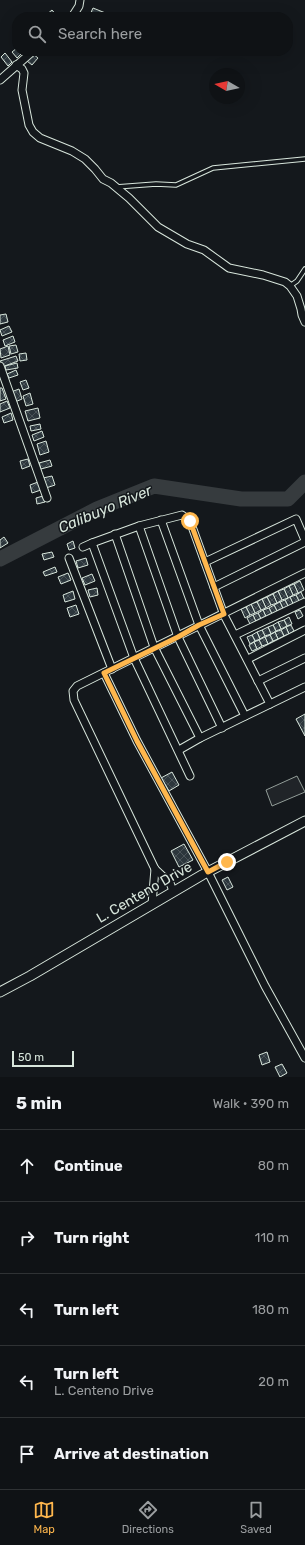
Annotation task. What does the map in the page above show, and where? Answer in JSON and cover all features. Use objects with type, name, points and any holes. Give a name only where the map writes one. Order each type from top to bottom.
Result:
[{"type":"street","points":[[75,12],[79,6],[80,0]]},
{"type":"street","points":[[0,80],[27,56]]},
{"type":"street","points":[[16,65],[24,73],[22,90],[29,125],[32,132],[40,138],[72,151],[78,155],[158,227],[188,244],[204,250],[229,268],[263,275],[285,282],[297,296],[305,322]]},
{"type":"street","points":[[0,366],[47,498]]},
{"type":"street","points":[[83,547],[115,534],[161,520],[182,515],[190,521],[224,614],[270,704]]},
{"type":"street","points":[[205,562],[296,518],[305,541],[214,588]]},
{"type":"street","points":[[161,520],[199,625],[245,716]]},
{"type":"street","points":[[139,526],[178,637],[222,728]]},
{"type":"street","points":[[115,534],[154,647],[200,738]]},
{"type":"street","points":[[92,543],[134,658],[179,750],[190,776]]},
{"type":"street","points":[[69,558],[112,669]]},
{"type":"street","points":[[173,891],[170,883],[155,869],[74,700],[73,691],[77,686],[305,573]]},
{"type":"street","points":[[235,635],[305,602]]},
{"type":"street","points":[[248,659],[305,630]]},
{"type":"street","points":[[258,681],[305,658]]},
{"type":"street","points":[[104,673],[137,741],[208,872],[265,986],[305,1058]]},
{"type":"street","points":[[179,750],[200,738],[305,687]]},
{"type":"street","name":"L. Centeno Drive","points":[[0,992],[30,976],[173,891],[305,821]]},
{"type":"street","points":[[152,904],[155,869]]},
{"type":"lane","points":[[115,187],[156,184],[176,185],[213,168],[305,159]]},
{"type":"lane","points":[[290,286],[297,281],[305,270]]},
{"type":"shaded area","points":[[297,776],[305,792],[272,806],[266,790]]},
{"type":"building","points":[[93,8],[103,12],[91,12]]},
{"type":"building","points":[[5,53],[12,62],[8,66],[1,57]]},
{"type":"building","points":[[31,56],[36,56],[38,58],[32,65],[27,61]]},
{"type":"building","points":[[6,314],[8,322],[0,324],[0,315]]},
{"type":"building","points":[[9,326],[12,332],[2,336],[0,330]]},
{"type":"building","points":[[13,336],[15,342],[5,346],[3,340]]},
{"type":"building","points":[[16,345],[18,352],[11,354],[9,346]]},
{"type":"building","points":[[8,346],[10,355],[1,358],[0,349]]},
{"type":"building","points":[[26,353],[27,360],[20,361],[19,354]]},
{"type":"building","points":[[16,356],[18,361],[2,367],[0,361]]},
{"type":"building","points":[[17,363],[18,368],[6,370],[5,366]]},
{"type":"building","points":[[16,370],[18,375],[9,378],[7,374]]},
{"type":"building","points":[[26,380],[29,388],[23,390],[20,382]]},
{"type":"building","points":[[0,388],[2,388],[6,399],[0,401]]},
{"type":"building","points":[[19,389],[22,399],[15,402],[11,392]]},
{"type":"building","points":[[30,393],[33,404],[26,406],[23,396]]},
{"type":"building","points":[[7,401],[10,408],[0,412],[0,404]]},
{"type":"building","points":[[38,408],[40,418],[28,421],[25,411]]},
{"type":"building","points":[[11,413],[13,420],[4,423],[2,417]]},
{"type":"building","points":[[40,424],[41,429],[31,431],[30,426]]},
{"type":"building","points":[[42,431],[44,437],[34,441],[32,435]]},
{"type":"building","points":[[46,441],[49,452],[40,455],[37,444]]},
{"type":"building","points":[[28,459],[30,466],[22,469],[20,461]]},
{"type":"building","points":[[50,460],[52,466],[41,469],[39,463]]},
{"type":"building","points":[[52,476],[55,485],[46,488],[43,478]]},
{"type":"building","points":[[38,482],[41,490],[32,493],[30,485]]},
{"type":"building","points":[[43,496],[45,502],[37,504],[36,498]]},
{"type":"building","points":[[4,537],[8,543],[0,548],[0,540]]},
{"type":"building","points":[[73,541],[75,548],[69,550],[67,544]]},
{"type":"building","points":[[52,552],[54,557],[44,560],[42,554]]},
{"type":"building","points":[[86,558],[88,565],[78,568],[76,561]]},
{"type":"building","points":[[55,567],[57,572],[45,576],[43,572]]},
{"type":"building","points":[[68,573],[71,580],[61,584],[58,577]]},
{"type":"building","points":[[92,574],[95,581],[85,585],[82,578]]},
{"type":"building","points":[[300,581],[304,590],[298,593],[294,584]]},
{"type":"building","points":[[294,584],[298,593],[293,595],[289,586]]},
{"type":"building","points":[[289,586],[293,595],[288,598],[284,589]]},
{"type":"building","points":[[97,588],[98,595],[90,597],[88,590]]},
{"type":"building","points":[[284,589],[288,598],[282,600],[278,591]]},
{"type":"building","points":[[73,591],[75,599],[65,602],[63,595]]},
{"type":"building","points":[[278,591],[282,600],[277,603],[273,594]]},
{"type":"building","points":[[301,592],[305,601],[300,603],[296,595]]},
{"type":"building","points":[[273,594],[277,603],[271,605],[267,597]]},
{"type":"building","points":[[296,595],[300,603],[294,606],[290,597]]},
{"type":"building","points":[[267,597],[271,605],[266,608],[262,599]]},
{"type":"building","points":[[290,597],[294,606],[289,608],[285,600]]},
{"type":"building","points":[[262,599],[266,608],[261,610],[257,602]]},
{"type":"building","points":[[285,600],[289,608],[284,611],[280,602]]},
{"type":"building","points":[[257,602],[261,610],[255,613],[251,604]]},
{"type":"building","points":[[280,602],[284,611],[278,613],[274,605]]},
{"type":"building","points":[[251,604],[255,613],[250,615],[246,607]]},
{"type":"building","points":[[76,605],[79,614],[70,617],[67,608]]},
{"type":"building","points":[[274,605],[278,613],[273,616],[269,608]]},
{"type":"building","points":[[246,607],[250,615],[245,618],[241,609]]},
{"type":"building","points":[[269,608],[273,616],[267,619],[263,610]]},
{"type":"building","points":[[263,610],[267,619],[262,621],[258,613]]},
{"type":"building","points":[[300,610],[303,616],[298,619],[295,612]]},
{"type":"building","points":[[258,613],[262,621],[257,624],[253,615]]},
{"type":"building","points":[[253,615],[257,624],[251,626],[247,618]]},
{"type":"building","points":[[289,617],[292,624],[287,626],[284,620]]},
{"type":"building","points":[[284,620],[287,626],[281,629],[278,622]]},
{"type":"building","points":[[278,622],[281,629],[276,631],[273,625]]},
{"type":"building","points":[[273,625],[276,631],[271,634],[268,627]]},
{"type":"building","points":[[291,625],[294,631],[289,634],[286,627]]},
{"type":"building","points":[[268,627],[271,634],[265,636],[262,630]]},
{"type":"building","points":[[286,627],[289,634],[284,636],[281,630]]},
{"type":"building","points":[[262,630],[265,636],[260,639],[257,632]]},
{"type":"building","points":[[281,630],[284,636],[278,639],[275,632]]},
{"type":"building","points":[[257,632],[260,639],[255,641],[252,635]]},
{"type":"building","points":[[275,632],[278,639],[273,641],[270,635]]},
{"type":"building","points":[[252,635],[255,641],[250,644],[247,637]]},
{"type":"building","points":[[270,635],[273,641],[268,644],[265,637]]},
{"type":"building","points":[[265,637],[268,644],[262,646],[259,640]]},
{"type":"building","points":[[259,640],[262,646],[257,649],[254,642]]},
{"type":"building","points":[[254,642],[257,649],[252,651],[249,645]]},
{"type":"building","points":[[305,714],[305,736],[296,719]]},
{"type":"building","points":[[172,772],[179,785],[169,791],[161,778]]},
{"type":"building","points":[[184,844],[193,860],[179,867],[171,851]]},
{"type":"building","points":[[228,877],[233,887],[227,890],[222,880]]},
{"type":"building","points":[[267,1052],[270,1062],[262,1065],[259,1055]]},
{"type":"building","points":[[282,1064],[287,1073],[280,1077],[275,1067]]},
{"type":"waterway","name":"Calibuyo River","points":[[0,559],[97,509],[154,486],[241,499],[288,499],[305,482]]},
{"type":"route","points":[[190,521],[224,614],[154,647],[104,673],[137,741],[208,872],[227,862]]}]
